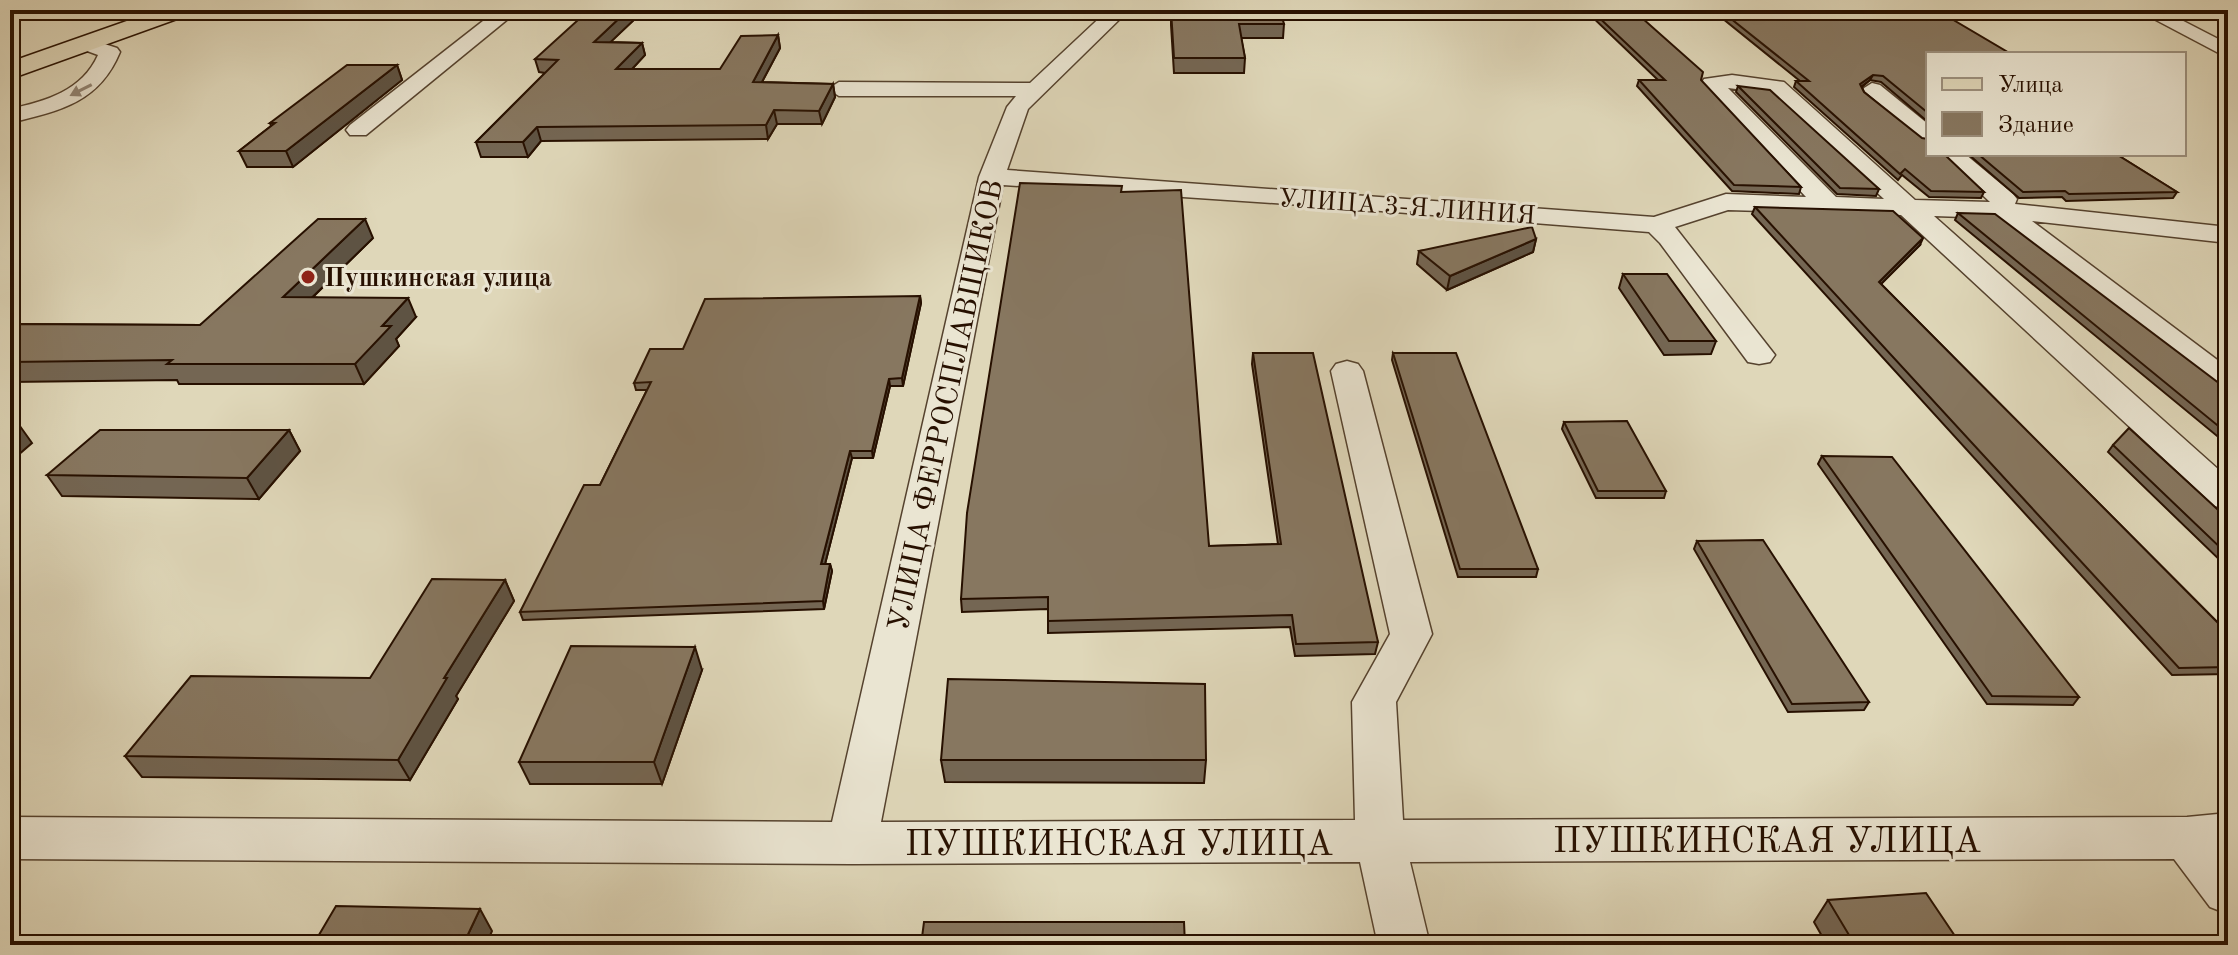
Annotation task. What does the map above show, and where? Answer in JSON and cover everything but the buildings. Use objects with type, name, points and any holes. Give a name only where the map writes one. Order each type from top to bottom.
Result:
[{"type":"main road","points":[[10,71],[180,10]]},
{"type":"street","points":[[358,130],[509,10]]},
{"type":"street","points":[[2147,10],[2228,52]]},
{"type":"street","name":"УЛИЦА ФЕРРОСПЛАВЩИКОВ","points":[[852,843],[992,177],[1018,107],[1121,13]]},
{"type":"street","points":[[10,116],[51,106],[94,84],[106,66],[110,52],[86,44]]},
{"type":"street","points":[[1829,205],[1712,84],[1732,81],[1776,87],[2228,498]]},
{"type":"street","points":[[839,89],[1034,90]]},
{"type":"street","points":[[1872,90],[1926,134]]},
{"type":"street","points":[[1952,156],[2004,199],[2000,210]]},
{"type":"street","name":"УЛИЦА 3-Я ЛИНИЯ","points":[[992,177],[1317,198],[1656,225]]},
{"type":"street","points":[[1656,225],[1726,202],[2000,210],[2228,235]]},
{"type":"street","points":[[2000,210],[2228,383]]},
{"type":"street","points":[[1656,225],[1670,237],[1759,355]]},
{"type":"street","points":[[1347,371],[1411,634],[1374,702],[1380,840],[1404,945]]},
{"type":"street","points":[[2207,836],[2228,891]]},
{"type":"street","name":"ПУШКИНСКАЯ УЛИЦА","points":[[10,838],[852,843],[2207,836]]},
{"type":"place","name":"Пушкинская улица","points":[[308,277]]}]
